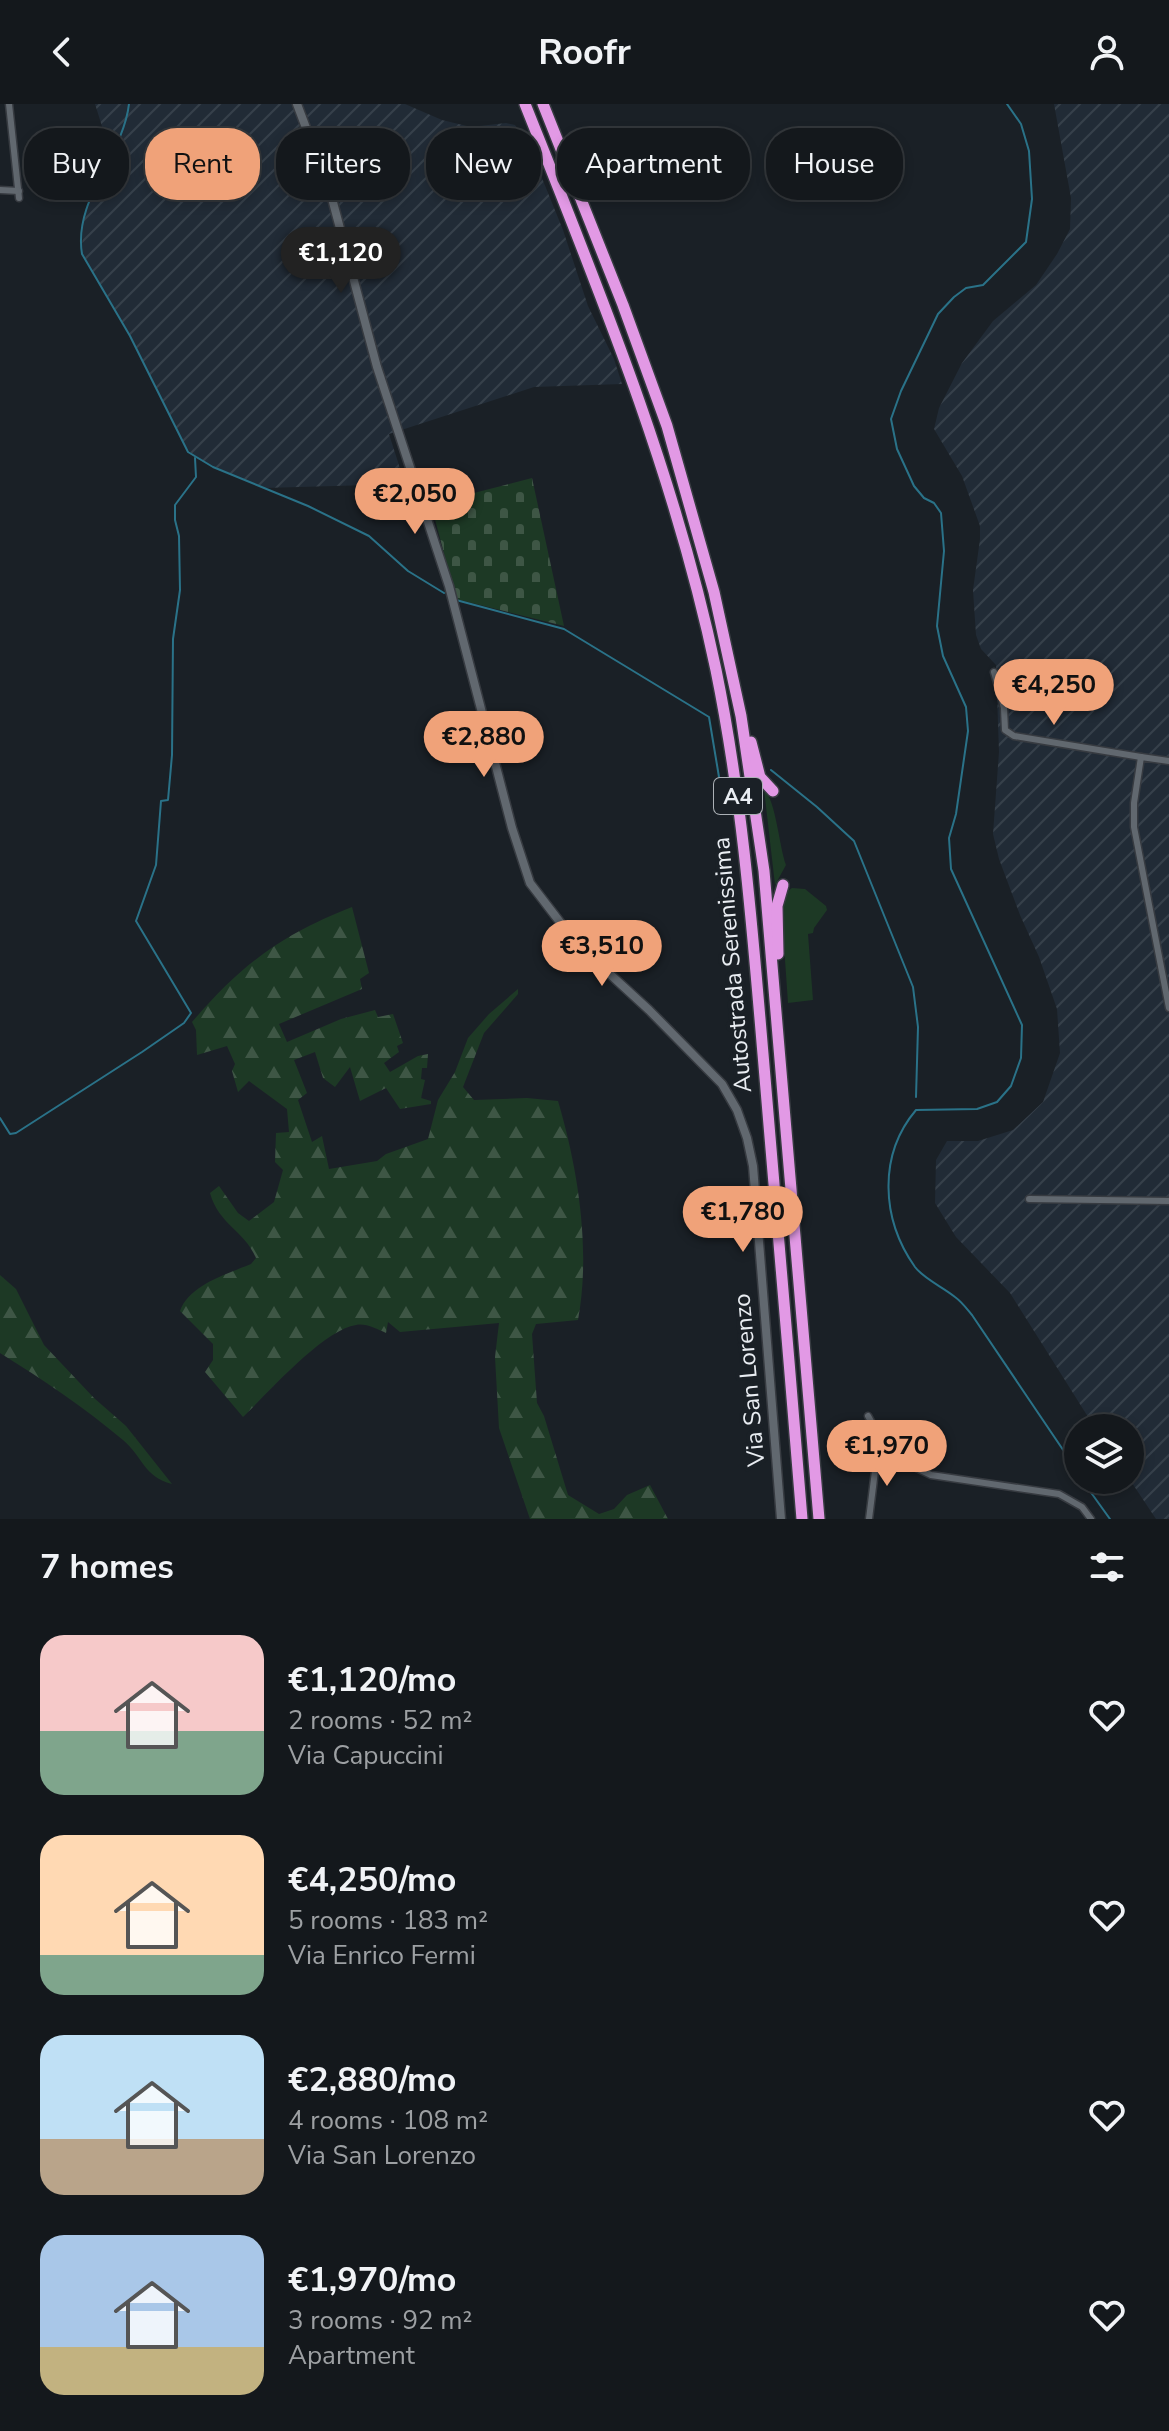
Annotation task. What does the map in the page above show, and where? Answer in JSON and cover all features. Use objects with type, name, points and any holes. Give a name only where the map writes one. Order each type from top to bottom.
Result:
[{"type":"highway","name":"Autostrada Serenissima","points":[[525,104],[652,433],[678,520],[721,696],[751,905],[802,1519]]},
{"type":"highway","name":"Autostrada Serenissima","points":[[543,104],[623,305],[667,426],[714,592],[741,716],[764,871],[819,1519]]},
{"type":"highway","points":[[741,716],[751,740],[760,777],[773,791]]},
{"type":"highway","points":[[774,986],[778,952],[777,900],[783,885]]},
{"type":"street","points":[[0,190],[19,194],[9,104]]},
{"type":"street","name":"Via San Lorenzo","points":[[297,104],[330,191],[377,367],[449,586],[512,828],[530,883],[576,943],[714,1075],[737,1110],[747,1138],[753,1166],[781,1519]]},
{"type":"street","points":[[994,672],[1002,700],[1005,730],[1014,736],[1169,761]]},
{"type":"street","points":[[1141,757],[1134,827],[1169,1008]]},
{"type":"street","points":[[1029,1199],[1169,1201]]},
{"type":"street","points":[[868,1416],[886,1448]]},
{"type":"street","points":[[869,1519],[876,1463],[886,1448]]},
{"type":"street","points":[[886,1448],[893,1448],[914,1467],[931,1475],[1059,1494],[1082,1507],[1091,1519]]},
{"type":"shaded area","points":[[95,104],[405,104],[442,120],[471,127],[506,123],[515,125],[517,128],[426,128],[426,200],[541,200],[541,176],[588,306],[614,359],[622,384],[534,387],[389,434],[405,484],[264,488],[195,458],[183,443],[130,336],[82,254],[83,219],[90,200],[129,200],[129,128],[103,128]]},
{"type":"shaded area","points":[[1054,104],[1169,104],[1169,1519],[1156,1519],[1139,1494],[1144,1494],[1144,1414],[1086,1414],[1010,1293],[956,1237],[935,1203],[936,1160],[947,1141],[978,1141],[1013,1130],[1043,1102],[1060,1053],[1057,1009],[999,859],[993,834],[999,752],[996,665],[981,649],[976,635],[973,590],[980,526],[962,476],[934,429],[939,408],[962,363],[993,321],[1036,285],[1057,254],[1070,229],[1071,198]]},
{"type":"green space","points":[[532,478],[564,626],[456,599],[431,504]]},
{"type":"green space","points":[[764,789],[772,803],[786,865],[775,885]]},
{"type":"green space","points":[[792,888],[805,889],[827,910],[813,933],[808,934],[813,1000],[788,1003],[781,902],[785,893]]},
{"type":"green space","points":[[352,907],[369,973],[360,979],[362,989],[279,1024],[287,1042],[341,1019],[375,1010],[378,1017],[393,1014],[403,1043],[397,1046],[399,1052],[384,1063],[390,1072],[418,1056],[428,1054],[427,1068],[422,1068],[421,1079],[425,1080],[421,1098],[431,1101],[431,1104],[400,1109],[386,1088],[360,1101],[350,1067],[335,1087],[323,1078],[315,1052],[294,1060],[307,1093],[298,1100],[312,1142],[322,1136],[329,1169],[377,1161],[386,1154],[428,1139],[438,1100],[455,1072],[468,1038],[489,1014],[518,989],[518,994],[484,1033],[463,1087],[474,1100],[527,1098],[558,1101],[565,1127],[577,1181],[583,1237],[582,1293],[578,1320],[536,1324],[532,1334],[537,1403],[544,1416],[568,1495],[599,1514],[614,1509],[627,1495],[650,1485],[668,1519],[530,1519],[499,1428],[495,1357],[499,1323],[400,1332],[388,1322],[386,1333],[364,1325],[343,1329],[296,1364],[243,1417],[205,1372],[213,1360],[213,1344],[180,1311],[200,1287],[251,1264],[256,1258],[251,1248],[219,1213],[210,1193],[219,1186],[238,1213],[249,1221],[274,1202],[283,1170],[275,1162],[276,1133],[289,1132],[287,1109],[249,1081],[238,1092],[232,1071],[235,1064],[227,1046],[197,1055],[196,1030],[192,1022],[228,984],[264,953],[304,929]]},
{"type":"green space","points":[[0,1275],[16,1289],[44,1345],[94,1398],[126,1426],[172,1484],[155,1477],[130,1446],[94,1417],[0,1353]]},
{"type":"waterway","points":[[129,104],[118,142],[85,215],[81,234],[82,254],[130,336],[188,452],[213,467],[308,506],[369,536],[408,571],[444,593]]},
{"type":"waterway","points":[[1007,104],[1021,124],[1029,151],[1032,199],[1026,242],[983,285],[966,288],[938,314],[891,419],[897,449],[914,486],[941,513],[944,551],[937,626],[943,656],[966,707],[968,731],[956,814],[949,838],[951,869],[1022,1025],[1021,1058],[1011,1086],[997,1102],[977,1109],[916,1110],[895,1147],[888,1187],[895,1229],[915,1267],[958,1299],[972,1315],[1064,1451]]},
{"type":"waterway","points":[[0,1118],[10,1134],[16,1133],[142,1052],[184,1023],[191,1013],[136,921],[156,865],[161,801],[168,800],[172,755],[173,639],[180,590],[175,505],[196,477],[195,458]]},
{"type":"waterway","points":[[456,600],[564,629],[709,717],[719,777]]},
{"type":"waterway","points":[[771,770],[854,841],[913,987],[918,1027],[916,1097]]},
{"type":"waterway","points":[[1092,1494],[1110,1519]]}]
